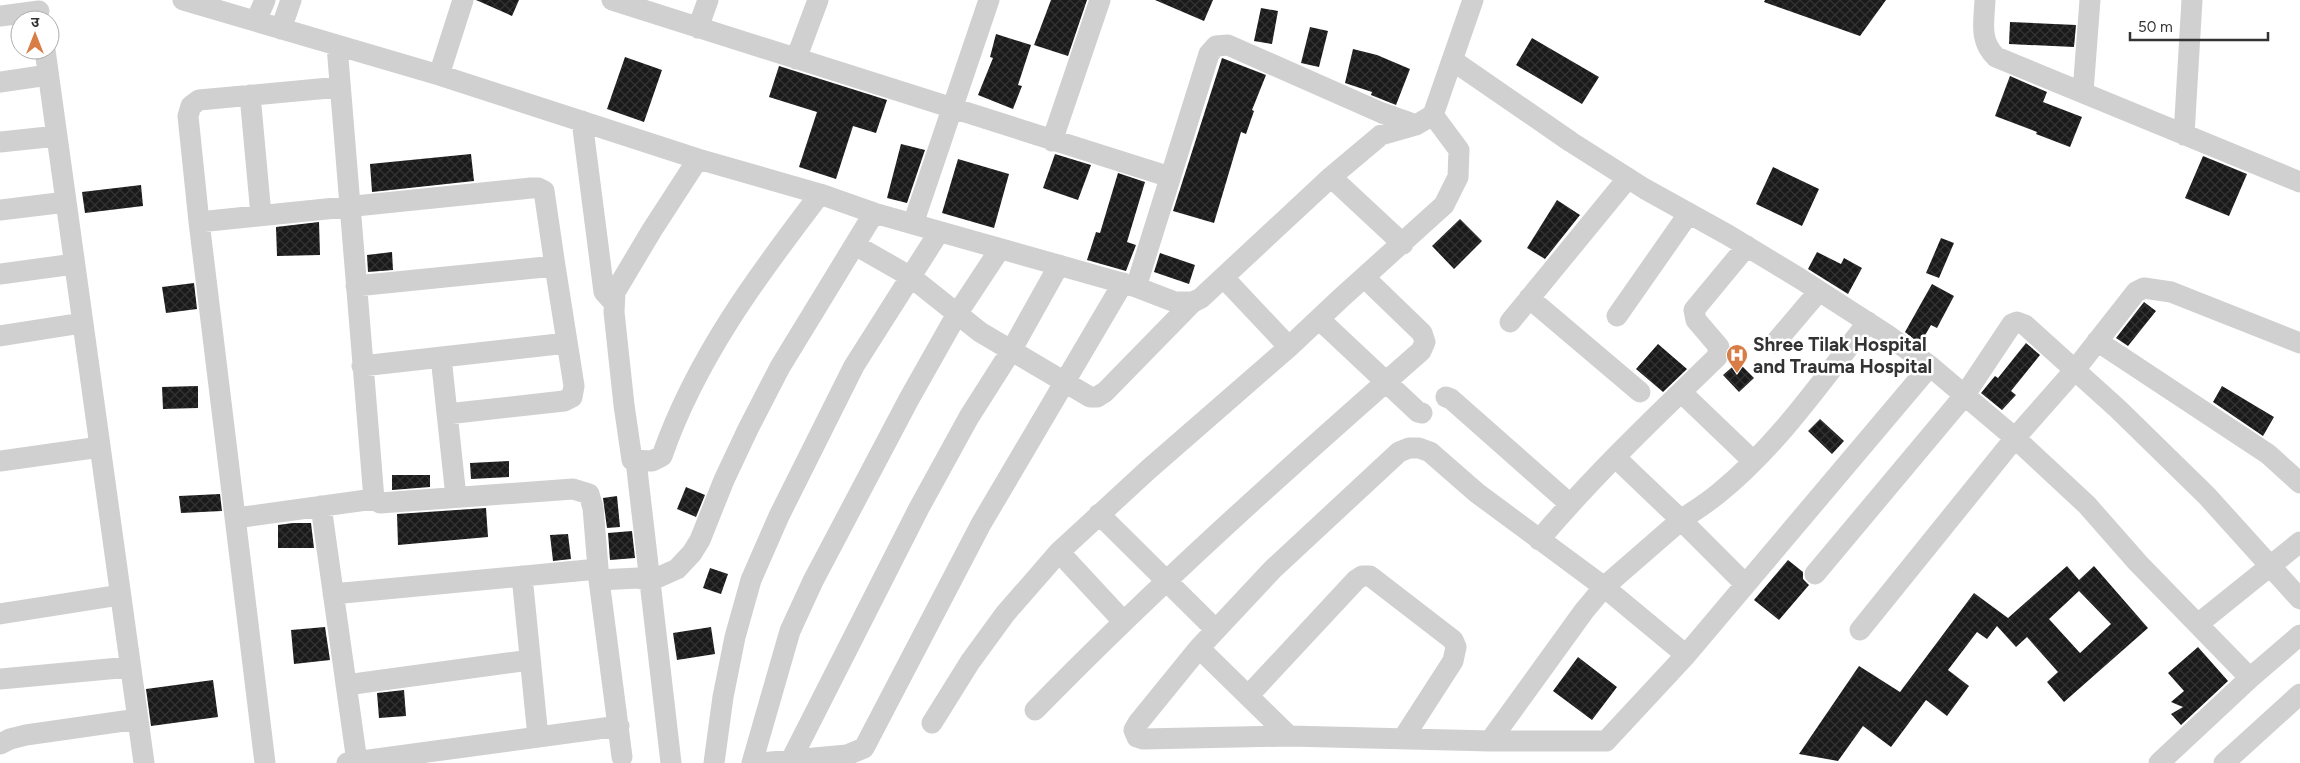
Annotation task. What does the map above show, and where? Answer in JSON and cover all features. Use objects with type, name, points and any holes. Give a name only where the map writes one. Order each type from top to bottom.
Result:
[{"type":"street","points":[[183,0],[439,75],[698,159],[820,194],[874,214],[1129,285],[1174,302],[1193,302]]},
{"type":"street","points":[[256,21],[265,0]]},
{"type":"street","points":[[281,29],[291,0]]},
{"type":"street","points":[[439,75],[463,0]]},
{"type":"street","points":[[612,0],[1170,178]]},
{"type":"street","points":[[698,28],[708,0]]},
{"type":"street","points":[[796,59],[818,0]]},
{"type":"street","points":[[1052,141],[1100,0]]},
{"type":"street","points":[[854,245],[911,276],[980,332],[1064,383],[1090,397],[1097,397],[1105,392],[1193,302],[1201,298],[1224,278],[1330,177],[1381,135],[1424,120],[1452,60],[1473,0]]},
{"type":"street","points":[[1985,0],[1983,36],[1988,49],[1996,57],[2300,182]]},
{"type":"street","points":[[2083,92],[2090,0]]},
{"type":"street","points":[[2184,135],[2192,0]]},
{"type":"street","points":[[913,224],[985,1]]},
{"type":"street","points":[[337,46],[374,499]]},
{"type":"street","points":[[759,763],[847,754],[864,748],[972,540],[1064,383],[1129,285],[1170,178],[1209,54],[1216,46],[1228,46],[1382,114],[1424,120],[1459,150],[1458,176],[1444,205],[1403,244],[1364,276],[1289,347],[1059,552],[1005,614],[970,662],[932,723]]},
{"type":"street","points":[[46,60],[144,763]]},
{"type":"street","points":[[1452,60],[1571,142],[1628,178],[1747,246],[1868,322],[1930,366],[2016,438],[2087,506],[2138,563],[2250,678]]},
{"type":"street","points":[[0,82],[48,75]]},
{"type":"street","points":[[265,763],[199,222],[188,116],[191,106],[199,100],[340,87]]},
{"type":"street","points":[[250,95],[261,215]]},
{"type":"street","points":[[582,121],[604,292],[614,303]]},
{"type":"street","points":[[0,142],[57,136]]},
{"type":"street","points":[[698,159],[622,277],[615,292],[614,303],[630,457],[636,461],[652,461],[662,456],[672,428],[720,334],[764,268],[820,194]]},
{"type":"street","points":[[1330,177],[1403,244]]},
{"type":"street","points":[[1510,322],[1628,178]]},
{"type":"street","points":[[199,222],[538,188],[544,191],[574,386],[572,397],[564,401],[447,414]]},
{"type":"street","points":[[0,210],[66,202]]},
{"type":"street","points":[[333,594],[522,576],[598,574],[650,581],[677,569],[696,546],[728,471],[775,376],[874,214]]},
{"type":"street","points":[[1617,316],[1689,214]]},
{"type":"street","points":[[714,763],[735,636],[751,580],[779,516],[859,358],[939,232]]},
{"type":"street","points":[[1539,540],[1615,457],[1720,353],[1716,342],[1696,320],[1694,310],[1747,246]]},
{"type":"street","points":[[752,763],[772,686],[790,631],[832,542],[957,314],[1000,249]]},
{"type":"street","points":[[0,274],[74,264]]},
{"type":"street","points":[[791,760],[919,508],[969,417],[1011,351],[1059,265]]},
{"type":"street","points":[[356,286],[555,266]]},
{"type":"street","points":[[1035,710],[1123,621],[1239,512],[1421,351],[1425,342],[1422,333],[1364,276]]},
{"type":"street","points":[[1224,278],[1289,347]]},
{"type":"street","points":[[1860,630],[2016,438],[2074,371],[2136,292],[2144,288],[2153,288],[2171,292],[2300,343]]},
{"type":"street","points":[[1775,343],[1819,291]]},
{"type":"street","points":[[1529,298],[1640,392]]},
{"type":"street","points":[[1319,319],[1385,382],[1418,412],[1422,413]]},
{"type":"street","points":[[1490,741],[1584,611],[1604,587],[1681,520],[1719,493],[1753,461],[1791,418],[1868,322]]},
{"type":"street","points":[[1815,574],[1964,396],[2012,324],[2017,322],[2025,325],[2208,496],[2300,599]]},
{"type":"street","points":[[0,336],[82,323]]},
{"type":"street","points":[[2097,342],[2268,454],[2300,484]]},
{"type":"street","points":[[362,366],[567,343]]},
{"type":"street","points":[[441,357],[456,497]]},
{"type":"street","points":[[1686,655],[1604,587],[1477,493],[1430,452],[1419,448],[1409,448],[1399,452],[1273,570],[1199,648],[1134,730],[1137,738],[1289,736],[1490,741],[1606,741],[1686,655],[1930,366]]},
{"type":"street","points":[[1681,392],[1753,461]]},
{"type":"street","points":[[1446,397],[1451,399],[1570,504]]},
{"type":"street","points":[[0,460],[100,447]]},
{"type":"street","points":[[1615,457],[1745,584]]},
{"type":"street","points":[[636,461],[671,763]]},
{"type":"street","points":[[236,518],[374,499],[380,503],[573,489],[584,491],[592,498],[598,574],[622,757]]},
{"type":"street","points":[[321,506],[346,685],[352,762],[619,726]]},
{"type":"street","points":[[1100,514],[1216,630]]},
{"type":"street","points":[[2198,624],[2300,542]]},
{"type":"street","points":[[1059,552],[1123,621]]},
{"type":"street","points":[[522,576],[538,737]]},
{"type":"street","points":[[1248,696],[1356,580],[1362,576],[1370,576],[1453,640],[1456,647],[1453,661],[1404,738]]},
{"type":"street","points":[[0,614],[120,595]]},
{"type":"street","points":[[2158,763],[2250,678],[2300,636]]},
{"type":"street","points":[[1199,648],[1289,736]]},
{"type":"street","points":[[346,685],[530,660]]},
{"type":"street","points":[[0,679],[130,667]]},
{"type":"street","points":[[2224,763],[2300,694]]},
{"type":"street","points":[[0,744],[26,735],[138,719]]},
{"type":"building","points":[[476,0],[519,0],[512,16]]},
{"type":"building","points":[[1051,0],[1087,0],[1068,56],[1034,45]]},
{"type":"building","points":[[1155,0],[1213,0],[1204,21]]},
{"type":"building","points":[[1765,0],[1886,0],[1860,36],[1764,2]]},
{"type":"building","points":[[1261,8],[1278,11],[1272,44],[1254,41]]},
{"type":"building","points":[[2010,22],[2076,25],[2074,47],[2009,44]]},
{"type":"building","points":[[1310,27],[1328,31],[1319,67],[1301,63]]},
{"type":"building","points":[[996,34],[1031,45],[1018,85],[1022,86],[1013,109],[978,95],[993,58],[990,57]]},
{"type":"building","points":[[1532,38],[1599,77],[1582,104],[1516,65]]},
{"type":"building","points":[[1353,49],[1377,55],[1410,69],[1396,105],[1371,95],[1372,92],[1345,83]]},
{"type":"building","points":[[625,57],[662,70],[644,122],[607,109]]},
{"type":"building","points":[[1222,58],[1266,75],[1252,110],[1254,111],[1246,134],[1241,132],[1214,223],[1173,211]]},
{"type":"building","points":[[779,66],[887,100],[876,133],[853,126],[836,179],[799,167],[817,112],[769,97]]},
{"type":"building","points":[[2010,76],[2047,92],[2043,102],[2082,117],[2070,147],[1995,116]]},
{"type":"building","points":[[901,144],[925,150],[907,203],[887,198]]},
{"type":"building","points":[[471,154],[474,181],[372,192],[370,164]]},
{"type":"building","points":[[1055,154],[1091,165],[1078,200],[1043,188]]},
{"type":"building","points":[[2203,156],[2247,174],[2229,216],[2185,198]]},
{"type":"building","points":[[958,159],[1009,174],[994,228],[942,213]]},
{"type":"building","points":[[1773,167],[1819,189],[1802,226],[1756,204]]},
{"type":"building","points":[[1118,173],[1145,182],[1127,242],[1136,245],[1126,271],[1087,260],[1096,232],[1100,233]]},
{"type":"building","points":[[141,185],[143,206],[85,213],[82,192]]},
{"type":"building","points":[[1557,200],[1580,215],[1545,259],[1527,248]]},
{"type":"building","points":[[1460,219],[1482,241],[1454,269],[1432,246]]},
{"type":"building","points":[[319,222],[320,255],[277,256],[276,227]]},
{"type":"building","points":[[1941,238],[1954,243],[1939,278],[1926,273]]},
{"type":"building","points":[[392,252],[393,270],[368,272],[367,255]]},
{"type":"building","points":[[1817,252],[1841,264],[1844,258],[1862,268],[1848,294],[1808,269]]},
{"type":"building","points":[[1160,253],[1195,265],[1189,284],[1154,272]]},
{"type":"building","points":[[194,283],[197,309],[166,313],[162,287]]},
{"type":"building","points":[[1932,284],[1954,296],[1937,328],[1931,325],[1920,344],[1905,332]]},
{"type":"building","points":[[2144,302],[2156,311],[2128,346],[2116,338]]},
{"type":"building","points":[[2026,343],[2040,355],[2011,391],[2016,395],[2002,410],[1981,393],[1995,376],[1998,378]]},
{"type":"building","points":[[1658,344],[1687,369],[1663,392],[1636,369]]},
{"type":"building","points":[[1738,362],[1754,378],[1739,392],[1723,375]]},
{"type":"building","points":[[198,386],[198,408],[163,409],[162,387]]},
{"type":"building","points":[[2222,386],[2274,417],[2263,436],[2213,402]]},
{"type":"building","points":[[1820,419],[1844,441],[1832,454],[1808,431]]},
{"type":"building","points":[[509,461],[509,477],[471,479],[470,463]]},
{"type":"building","points":[[392,475],[430,475],[430,487],[392,490]]},
{"type":"building","points":[[686,487],[705,495],[696,517],[677,509]]},
{"type":"building","points":[[220,494],[222,511],[181,513],[179,496]]},
{"type":"building","points":[[617,496],[620,527],[607,528],[603,498]]},
{"type":"building","points":[[486,508],[488,537],[398,545],[397,514]]},
{"type":"building","points":[[311,523],[314,548],[278,548],[278,525]]},
{"type":"building","points":[[632,531],[635,558],[610,560],[608,533]]},
{"type":"building","points":[[568,534],[571,559],[553,561],[550,535]]},
{"type":"building","points":[[1788,560],[1803,572],[1803,579],[1809,585],[1779,620],[1754,600]]},
{"type":"building","points":[[2067,566],[2079,580],[2094,566],[2148,628],[2064,702],[2047,682],[2058,672],[2027,637],[2016,647],[1997,626],[1987,639],[1977,632],[1948,670],[1969,686],[1947,716],[1926,700],[1891,747],[1863,726],[1838,761],[1799,754],[1859,666],[1900,692],[1974,593],[2008,618]],"holes":[[[2079,591],[2111,624],[2080,653],[2049,619]]]},
{"type":"building","points":[[710,568],[728,574],[721,594],[703,588]]},
{"type":"building","points":[[325,627],[330,660],[294,664],[291,630]]},
{"type":"building","points":[[711,627],[715,654],[677,660],[673,633]]},
{"type":"building","points":[[2198,647],[2228,681],[2181,725],[2171,714],[2183,707],[2171,702],[2184,691],[2168,673]]},
{"type":"building","points":[[1578,657],[1617,687],[1592,720],[1553,691]]},
{"type":"building","points":[[213,680],[218,717],[151,726],[146,689]]},
{"type":"building","points":[[404,690],[406,716],[379,718],[377,693]]},
{"type":"place","name":"Shree Tilak Hospital and Trauma Hospital","points":[[1737,374]]}]
